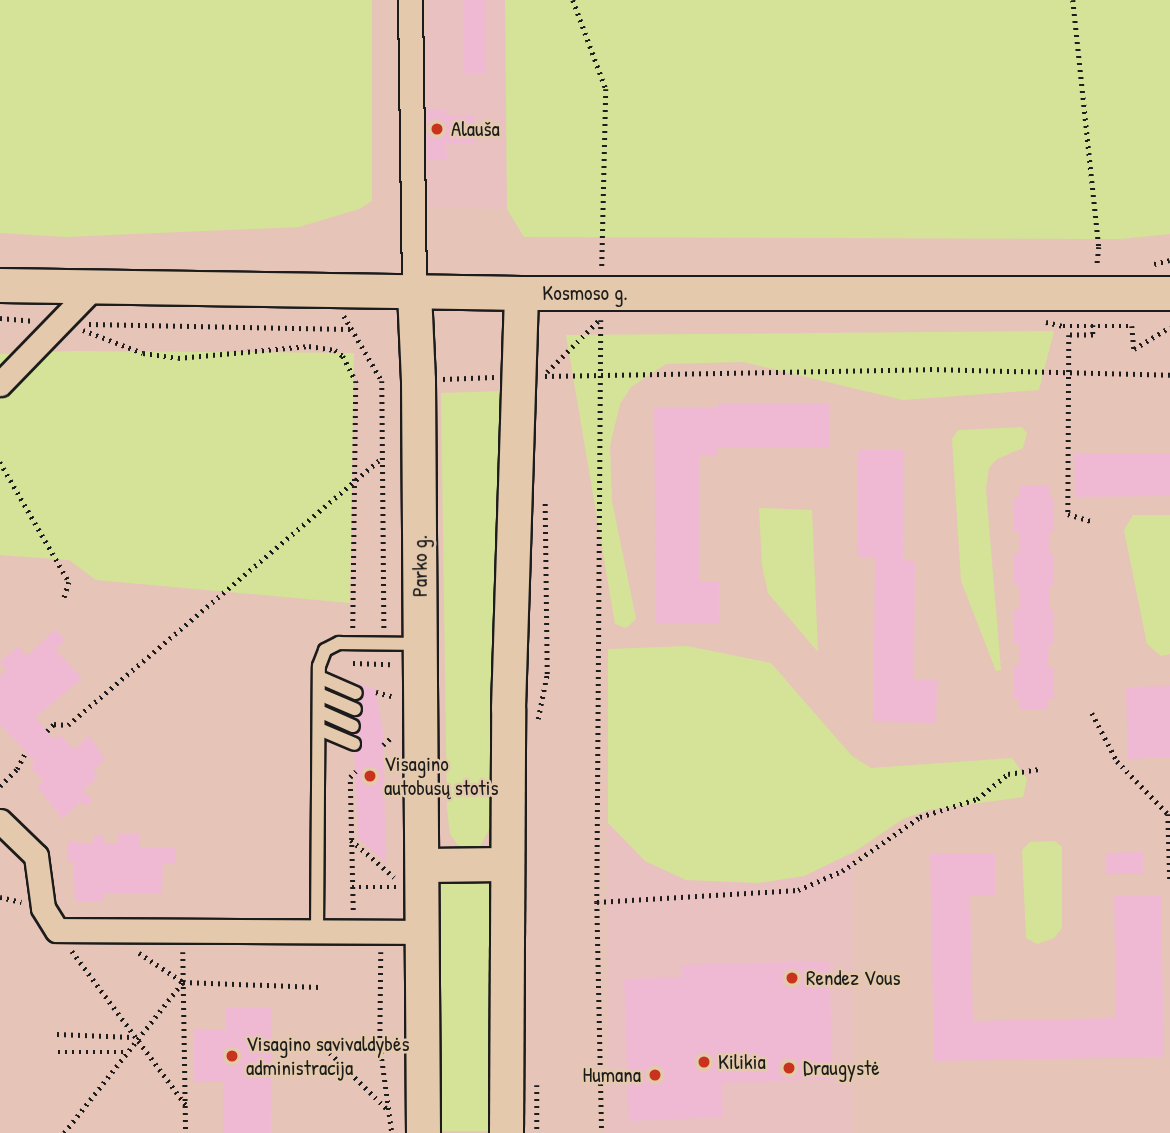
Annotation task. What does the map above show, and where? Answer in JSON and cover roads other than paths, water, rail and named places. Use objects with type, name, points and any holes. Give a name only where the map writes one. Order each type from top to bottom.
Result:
[{"type":"street","name":"Parko g.","points":[[410,0],[421,644],[406,871],[423,932],[423,1133]]},
{"type":"street","name":"Kosmoso g.","points":[[0,285],[521,293],[606,310],[1093,293],[1170,293]]},
{"type":"street","points":[[0,384],[93,288]]},
{"type":"street","points":[[506,1133],[507,864],[535,380],[521,293]]},
{"type":"street","points":[[0,821],[36,856],[43,908],[57,930],[423,932]]},
{"type":"street","points":[[406,871],[507,864]]},
{"type":"lane","points":[[317,932],[319,666],[325,650],[339,643],[421,644]]},
{"type":"lane","points":[[319,677],[356,693]]},
{"type":"lane","points":[[319,694],[355,709]]},
{"type":"lane","points":[[319,711],[353,726]]},
{"type":"lane","points":[[319,729],[354,744]]},
{"type":"place","name":"Alauša","points":[[437,129]]},
{"type":"place","name":"Visagino autobusų stotis","points":[[370,776]]},
{"type":"place","name":"Rendez Vous","points":[[792,978]]},
{"type":"place","name":"Visagino savivaldybės administracija","points":[[232,1056]]},
{"type":"place","name":"Kilikia","points":[[704,1062]]},
{"type":"place","name":"Draugystė","points":[[789,1068]]},
{"type":"place","name":"Humana","points":[[655,1075]]}]
